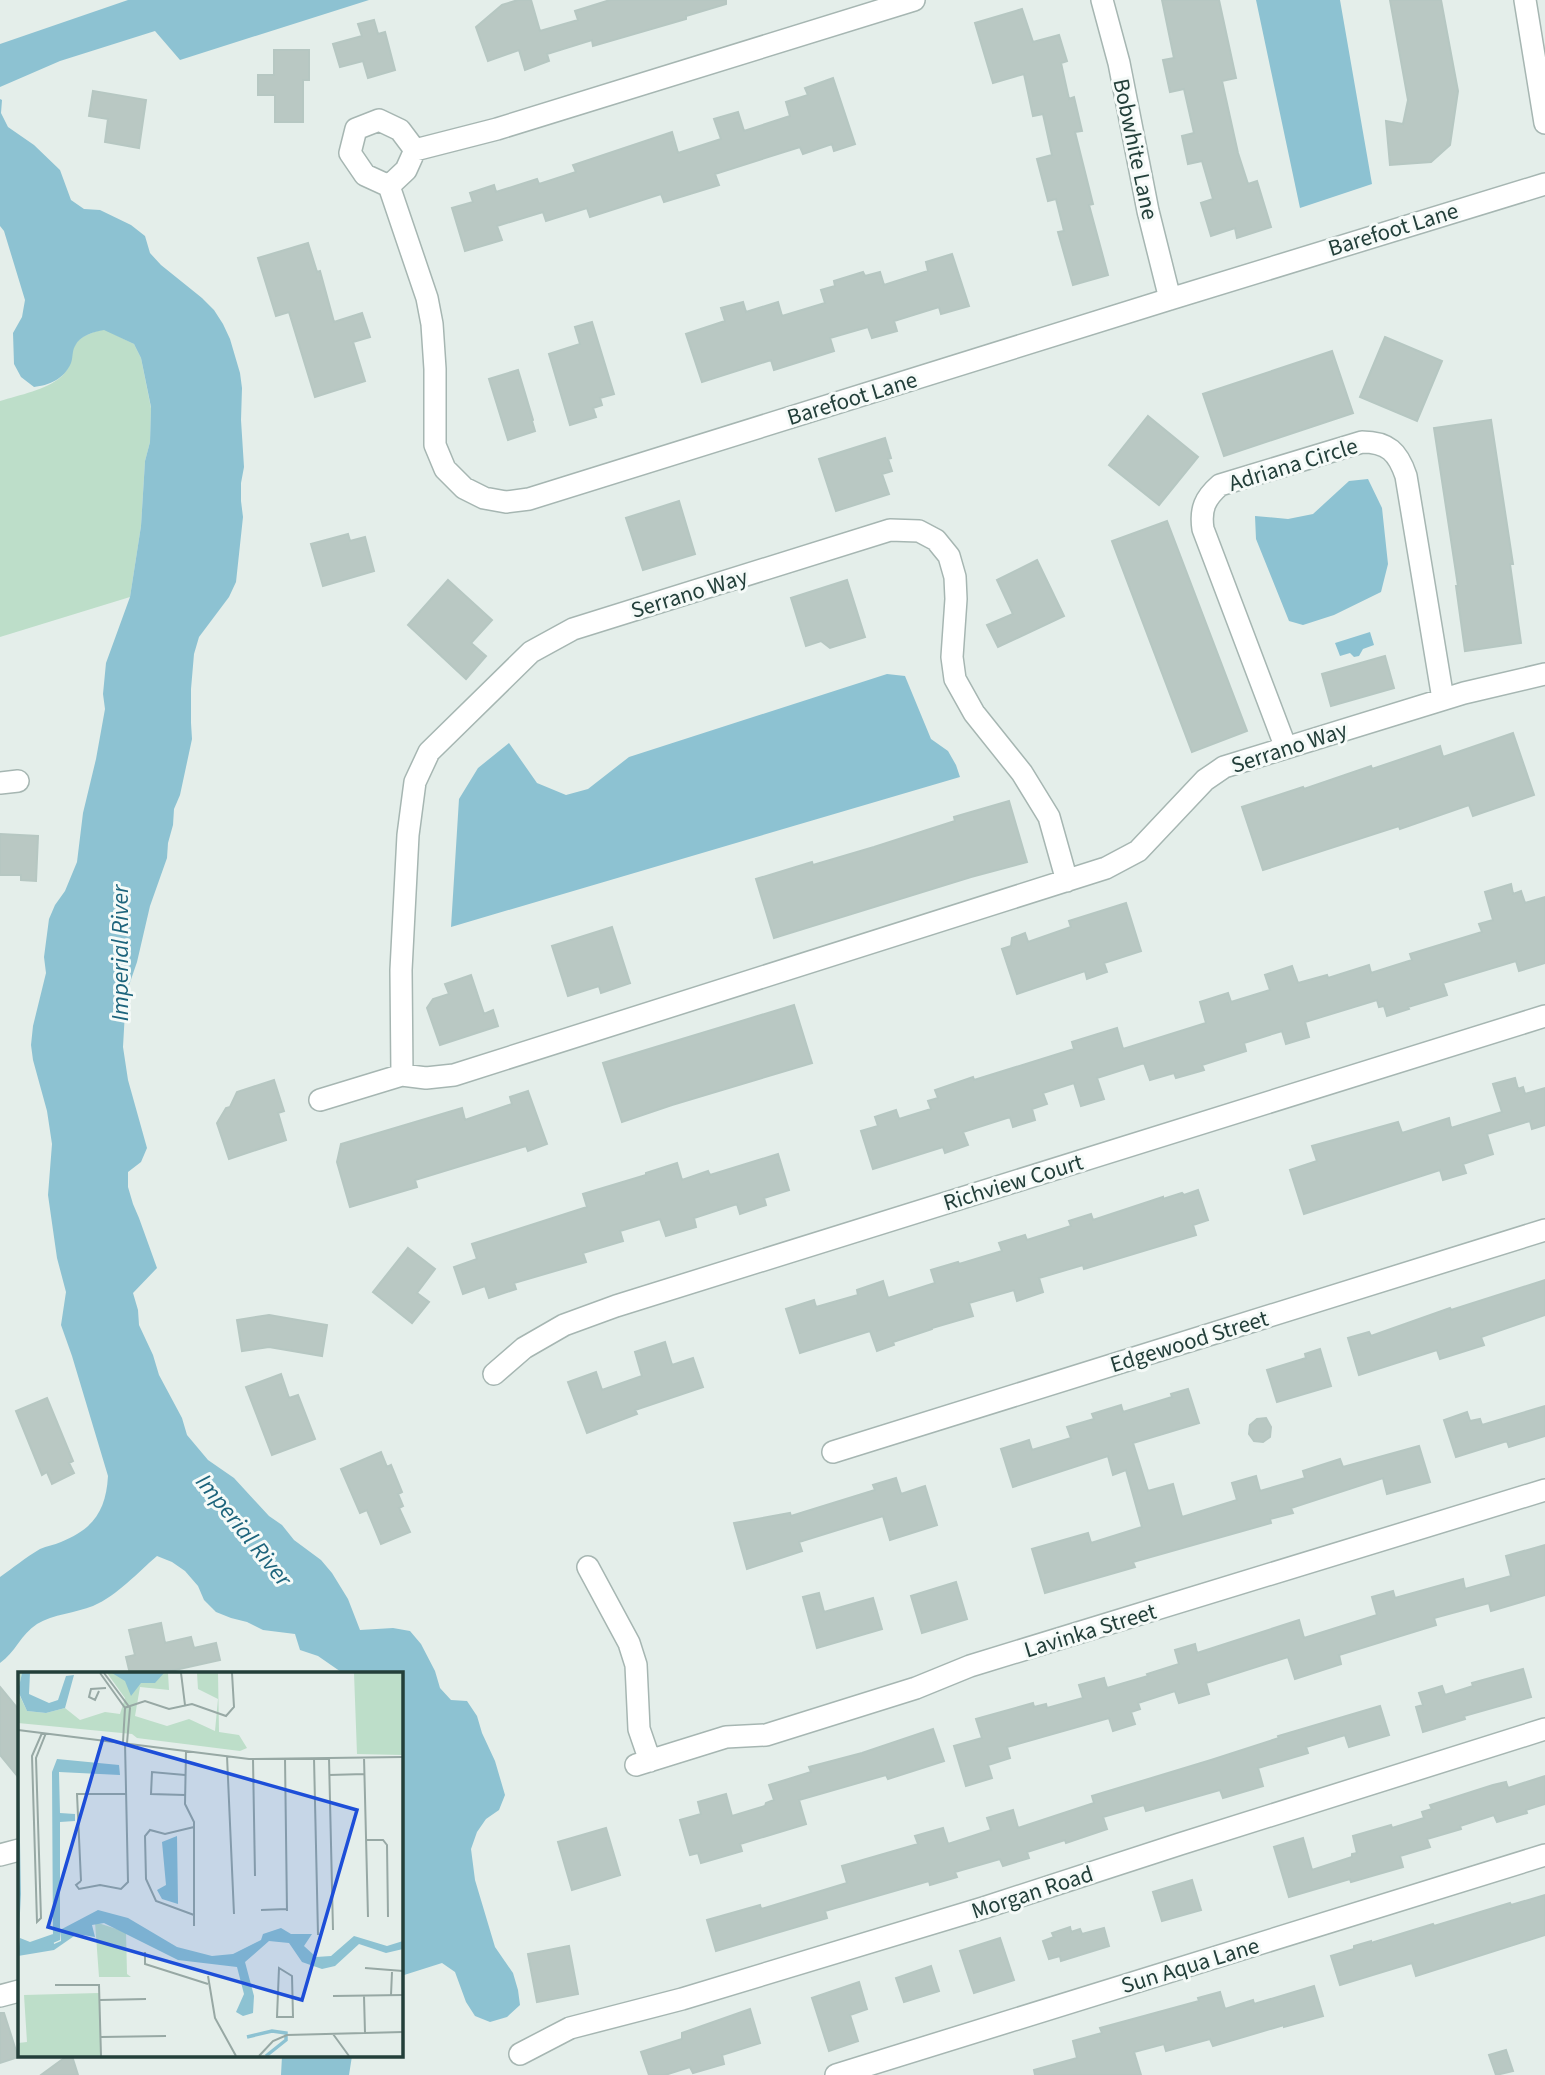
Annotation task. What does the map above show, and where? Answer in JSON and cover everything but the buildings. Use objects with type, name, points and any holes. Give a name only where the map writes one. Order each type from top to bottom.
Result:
[{"type":"street","points":[[415,150],[497,129],[914,0]]},
{"type":"street","name":"Bobwhite Lane","points":[[1102,0],[1119,63],[1148,211],[1170,299]]},
{"type":"street","points":[[1525,0],[1545,123]]},
{"type":"street","points":[[379,120],[400,131],[415,150],[406,170],[389,186],[365,175],[350,153],[356,129],[379,120]]},
{"type":"street","name":"Barefoot Lane","points":[[389,186],[428,298],[435,369],[435,445],[445,469],[464,488],[484,498],[506,502],[529,499],[1545,184]]},
{"type":"street","name":"Adriana Circle","points":[[1286,748],[1203,529],[1204,502],[1220,485],[1362,442],[1376,442],[1389,448],[1400,459],[1406,476],[1443,699]]},
{"type":"street","name":"Serrano Way","points":[[402,1075],[401,970],[408,835],[415,782],[429,752],[531,652],[573,629],[890,530],[919,531],[936,540],[949,556],[955,577],[952,657],[955,679],[974,713],[1022,773],[1049,817],[1067,881]]},
{"type":"street","name":"Serrano Way","points":[[320,1100],[402,1075],[454,1076],[1106,868],[1138,851],[1205,780],[1224,766],[1443,699],[1545,674]]},
{"type":"street","name":"Richview Court","points":[[495,1374],[524,1348],[564,1325],[616,1306],[1545,1016]]},
{"type":"street","name":"Edgewood Street","points":[[833,1452],[1545,1230]]},
{"type":"street","name":"Lavinka Street","points":[[588,1567],[629,1643],[636,1665],[643,1763],[726,1737],[766,1735],[916,1688],[970,1666],[1545,1490]]},
{"type":"street","name":"Morgan Road","points":[[520,2054],[570,2028],[682,1999],[983,1908],[1545,1729]]},
{"type":"street","points":[[0,1856],[18,1850]]},
{"type":"street","name":"Sun Aqua Lane","points":[[836,2075],[1545,1855]]},
{"type":"street","points":[[0,1996],[18,1991]]},
{"type":"green space","points":[[104,329],[134,344],[141,358],[151,408],[141,526],[130,597],[0,637],[0,401],[56,381],[68,368],[73,349],[78,342],[88,334]]},
{"type":"water","points":[[128,0],[369,0],[180,60],[155,31],[60,61],[0,87],[0,44]]},
{"type":"water","points":[[1256,0],[1340,0],[1372,184],[1300,208]]},
{"type":"water","name":"Imperial River","points":[[0,99],[1,113],[8,127],[34,145],[60,170],[71,200],[84,209],[100,210],[131,225],[145,236],[150,253],[161,265],[214,310],[230,339],[240,373],[244,467],[241,483],[243,517],[236,582],[229,597],[199,637],[194,654],[191,689],[192,739],[180,795],[174,809],[167,858],[150,906],[137,962],[126,994],[123,1047],[128,1080],[147,1148],[141,1162],[128,1172],[128,1187],[157,1268],[133,1293],[139,1325],[159,1375],[182,1418],[187,1435],[208,1460],[234,1478],[294,1540],[321,1560],[348,1599],[360,1630],[393,1628],[410,1631],[421,1644],[435,1671],[440,1688],[451,1700],[467,1701],[477,1716],[505,1795],[499,1810],[486,1819],[477,1832],[471,1849],[475,1880],[495,1947],[513,1973],[520,2005],[507,2017],[490,2022],[475,2016],[466,2002],[455,1972],[442,1963],[402,1976],[402,1672],[341,1672],[318,1656],[300,1650],[295,1634],[263,1630],[216,1612],[204,1600],[198,1586],[185,1571],[157,1556],[119,1590],[102,1601],[37,1624],[0,1663],[0,1577],[40,1549],[82,1531],[101,1509],[107,1488],[108,1476],[61,1325],[66,1292],[57,1258],[48,1195],[52,1144],[31,1045],[46,973],[44,957],[49,919],[77,862],[83,813],[105,709],[103,694],[106,663],[130,597],[141,526],[151,407],[141,358],[134,344],[104,330],[77,342],[68,369],[51,383],[34,387],[21,377],[14,364],[13,333],[22,317],[25,300],[4,231],[0,226]]},
{"type":"water","points":[[1368,479],[1382,508],[1388,564],[1381,592],[1334,615],[1303,625],[1289,621],[1256,539],[1255,516],[1288,519],[1313,514],[1349,481]]},
{"type":"water","points":[[1370,632],[1374,645],[1363,649],[1359,656],[1354,657],[1350,653],[1340,656],[1335,643]]},
{"type":"water","points":[[887,674],[905,676],[931,739],[948,751],[960,777],[451,927],[459,799],[478,768],[509,743],[537,783],[566,795],[588,789],[629,757]]},
{"type":"water","points":[[282,2058],[352,2058],[349,2075],[281,2075]]}]
